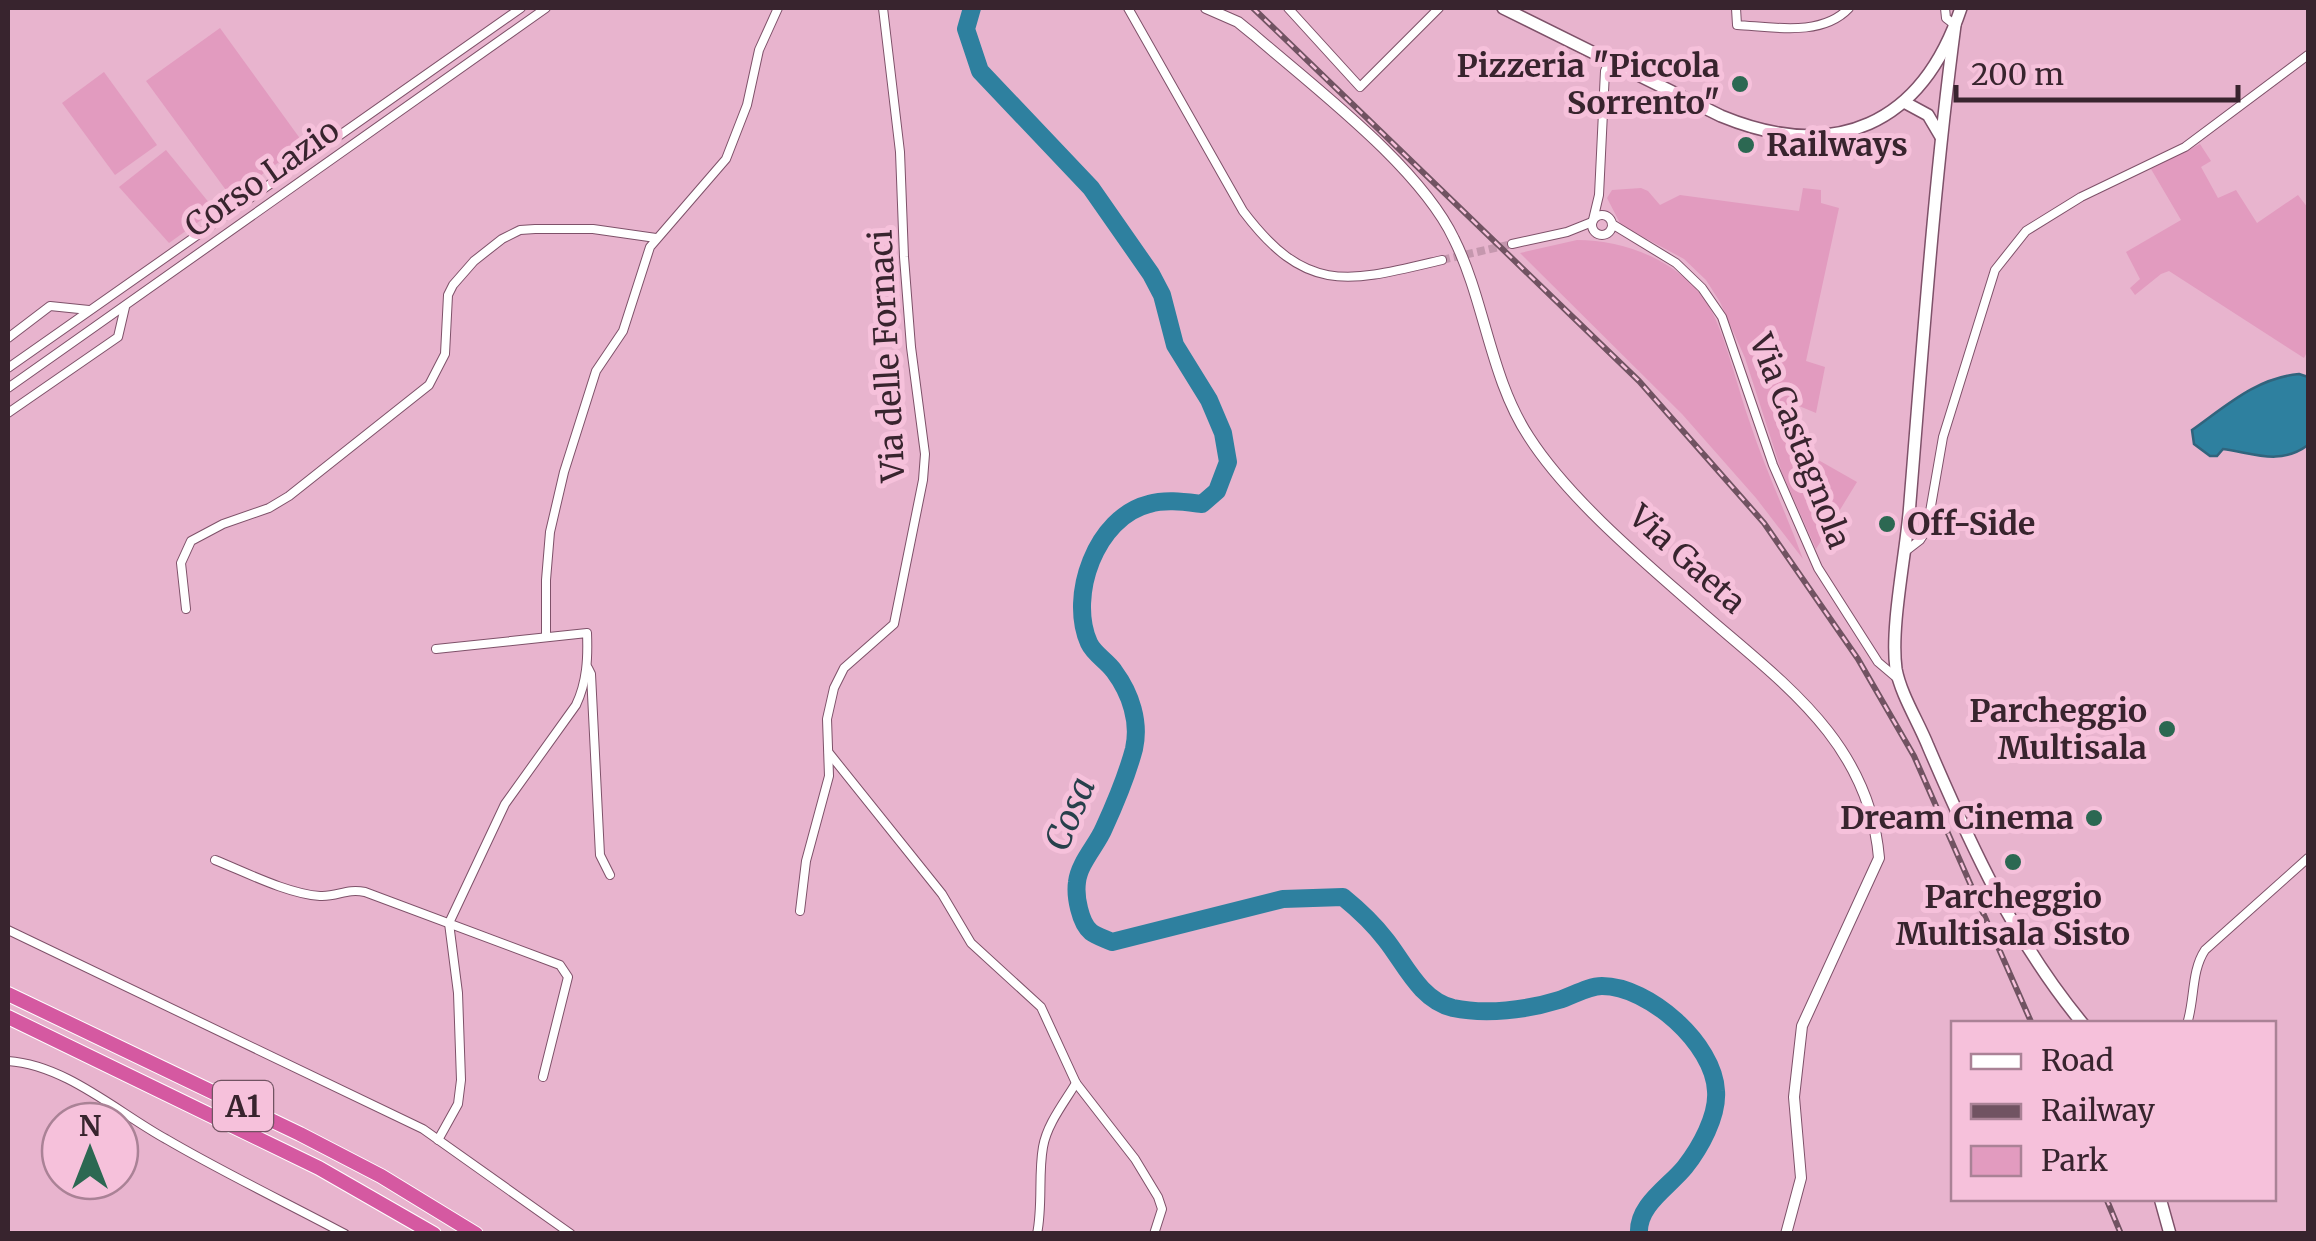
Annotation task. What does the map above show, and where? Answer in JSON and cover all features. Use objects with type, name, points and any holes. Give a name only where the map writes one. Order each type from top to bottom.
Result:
[{"type":"highway","name":"A1","points":[[8,994],[300,1134],[381,1176],[476,1234]]},
{"type":"highway","name":"A1","points":[[8,1017],[320,1168],[434,1234]]},
{"type":"main road","points":[[1504,8],[1754,130],[1801,137],[1870,125],[1904,102],[1941,58],[1960,8]]},
{"type":"main road","points":[[1955,25],[1896,640],[1898,679],[2014,927],[2046,980],[2080,1021]]},
{"type":"main road","points":[[1926,79],[1940,82],[1946,94]]},
{"type":"main road","points":[[1904,102],[1928,116],[1942,137]]},
{"type":"main road","points":[[2161,1201],[2170,1234]]},
{"type":"street","name":"Corso Lazio","points":[[8,368],[521,8]]},
{"type":"street","name":"Corso Lazio","points":[[8,388],[546,8]]},
{"type":"street","points":[[546,636],[550,532],[596,370],[623,332],[650,247],[726,159],[747,105],[759,50],[778,8]]},
{"type":"street","name":"Via delle Fornaci","points":[[800,911],[806,861],[828,776],[826,719],[834,688],[844,668],[894,624],[924,480],[925,454],[904,257],[899,132],[882,8]]},
{"type":"street","points":[[1128,8],[1243,211],[1264,240],[1296,265],[1328,277],[1363,279],[1442,260]]},
{"type":"street","name":"Via Gaeta","points":[[1206,8],[1238,22],[1367,134],[1438,211],[1455,240],[1509,396],[1529,438],[1582,501],[1698,609],[1792,689],[1828,728],[1855,774],[1877,831],[1879,858],[1802,1026],[1794,1097],[1801,1178],[1786,1234]]},
{"type":"street","points":[[1288,8],[1360,87],[1439,8]]},
{"type":"street","points":[[1736,8],[1736,25],[1805,27],[1835,21],[1849,8]]},
{"type":"street","points":[[1945,8],[1946,18],[1955,25]]},
{"type":"street","points":[[1906,550],[1926,533],[1943,437],[1995,270],[2026,231],[2082,197],[2185,147],[2308,55]]},
{"type":"street","points":[[1601,234],[1593,221],[1600,194],[1605,71],[1609,61]]},
{"type":"street","points":[[1600,194],[1611,222]]},
{"type":"street","points":[[1512,244],[1567,232],[1601,215],[1634,240]]},
{"type":"street","points":[[1601,234],[1611,222]]},
{"type":"street","points":[[186,609],[181,563],[191,542],[289,496],[428,385],[445,354],[448,296],[462,273],[488,249],[520,230],[534,229],[593,229],[656,238]]},
{"type":"street","points":[[1567,232],[1634,240]]},
{"type":"street","name":"Via Castagnola","points":[[1634,240],[1676,263],[1702,288],[1722,318],[1739,358],[1773,466],[1811,553],[1878,662],[1898,679]]},
{"type":"street","points":[[8,412],[118,338],[126,305]]},
{"type":"street","points":[[8,338],[50,306],[89,310]]},
{"type":"street","points":[[436,649],[586,633],[587,666],[576,706],[505,804],[448,923],[458,994],[461,1080],[458,1104],[438,1140]]},
{"type":"street","points":[[587,666],[591,674],[600,855],[610,875]]},
{"type":"street","points":[[826,749],[942,894],[971,944],[1040,1006],[1076,1083],[1135,1158],[1158,1197],[1162,1209],[1154,1234]]},
{"type":"street","points":[[2186,1021],[2196,964],[2205,950],[2308,858]]},
{"type":"street","points":[[215,860],[304,894],[334,895],[350,889],[560,965],[568,977],[542,1077]]},
{"type":"street","points":[[8,930],[438,1140],[571,1234]]},
{"type":"street","points":[[8,1060],[37,1065],[119,1109],[173,1144],[344,1234]]},
{"type":"street","points":[[1036,1234],[1042,1201],[1042,1148],[1076,1083]]},
{"type":"green space","points":[[220,28],[304,144],[231,197],[146,81]]},
{"type":"green space","points":[[104,72],[157,145],[115,175],[62,103]]},
{"type":"green space","points":[[2200,144],[2211,161],[2201,167],[2218,198],[2236,190],[2257,223],[2298,195],[2308,208],[2308,350],[2304,358],[2169,271],[2135,295],[2130,288],[2140,279],[2126,252],[2181,220],[2151,169]]},
{"type":"green space","points":[[166,150],[215,210],[169,243],[119,187]]},
{"type":"green space","points":[[1641,188],[1660,205],[1680,195],[1799,211],[1803,188],[1821,190],[1821,203],[1839,208],[1806,361],[1825,367],[1816,413],[1799,406],[1788,433],[1810,443],[1806,453],[1857,482],[1816,549],[1782,473],[1745,358],[1720,302],[1706,280],[1684,259],[1621,225],[1607,198],[1612,190]]},
{"type":"green space","points":[[1577,240],[1639,251],[1676,271],[1706,301],[1803,559],[1682,414],[1520,253]]},
{"type":"water","points":[[2299,374],[2308,377],[2308,445],[2277,457],[2223,449],[2217,456],[2210,456],[2194,444],[2192,430],[2229,403],[2269,381]]},
{"type":"waterway","name":"Cosa","points":[[972,8],[966,29],[980,71],[1091,188],[1151,274],[1162,295],[1175,345],[1209,400],[1223,433],[1228,462],[1217,491],[1202,504],[1162,502],[1130,512],[1101,541],[1091,561],[1082,603],[1083,624],[1091,647],[1125,689],[1136,729],[1134,749],[1120,789],[1078,875],[1077,894],[1084,922],[1091,932],[1112,942],[1283,899],[1343,897],[1376,928],[1422,989],[1441,1004],[1479,1011],[1520,1009],[1602,986],[1639,996],[1676,1021],[1691,1037],[1704,1055],[1716,1091],[1714,1111],[1702,1141],[1685,1167],[1648,1205],[1639,1234]]},
{"type":"tunnel","points":[[1442,260],[1512,244]]},
{"type":"railway","points":[[1253,8],[1639,381],[1764,523],[1858,659],[1914,756],[2031,1021]]},
{"type":"railway","points":[[2107,1201],[2121,1234]]},
{"type":"place","name":"Pizzeria \"Piccola Sorrento\"","points":[[1740,84]]},
{"type":"place","name":"Railways","points":[[1746,145]]},
{"type":"place","name":"Off-Side","points":[[1887,524]]},
{"type":"place","name":"Parcheggio Multisala","points":[[2167,729]]},
{"type":"place","name":"Dream Cinema","points":[[2094,818]]},
{"type":"place","name":"Parcheggio Multisala Sisto","points":[[2013,862]]}]
